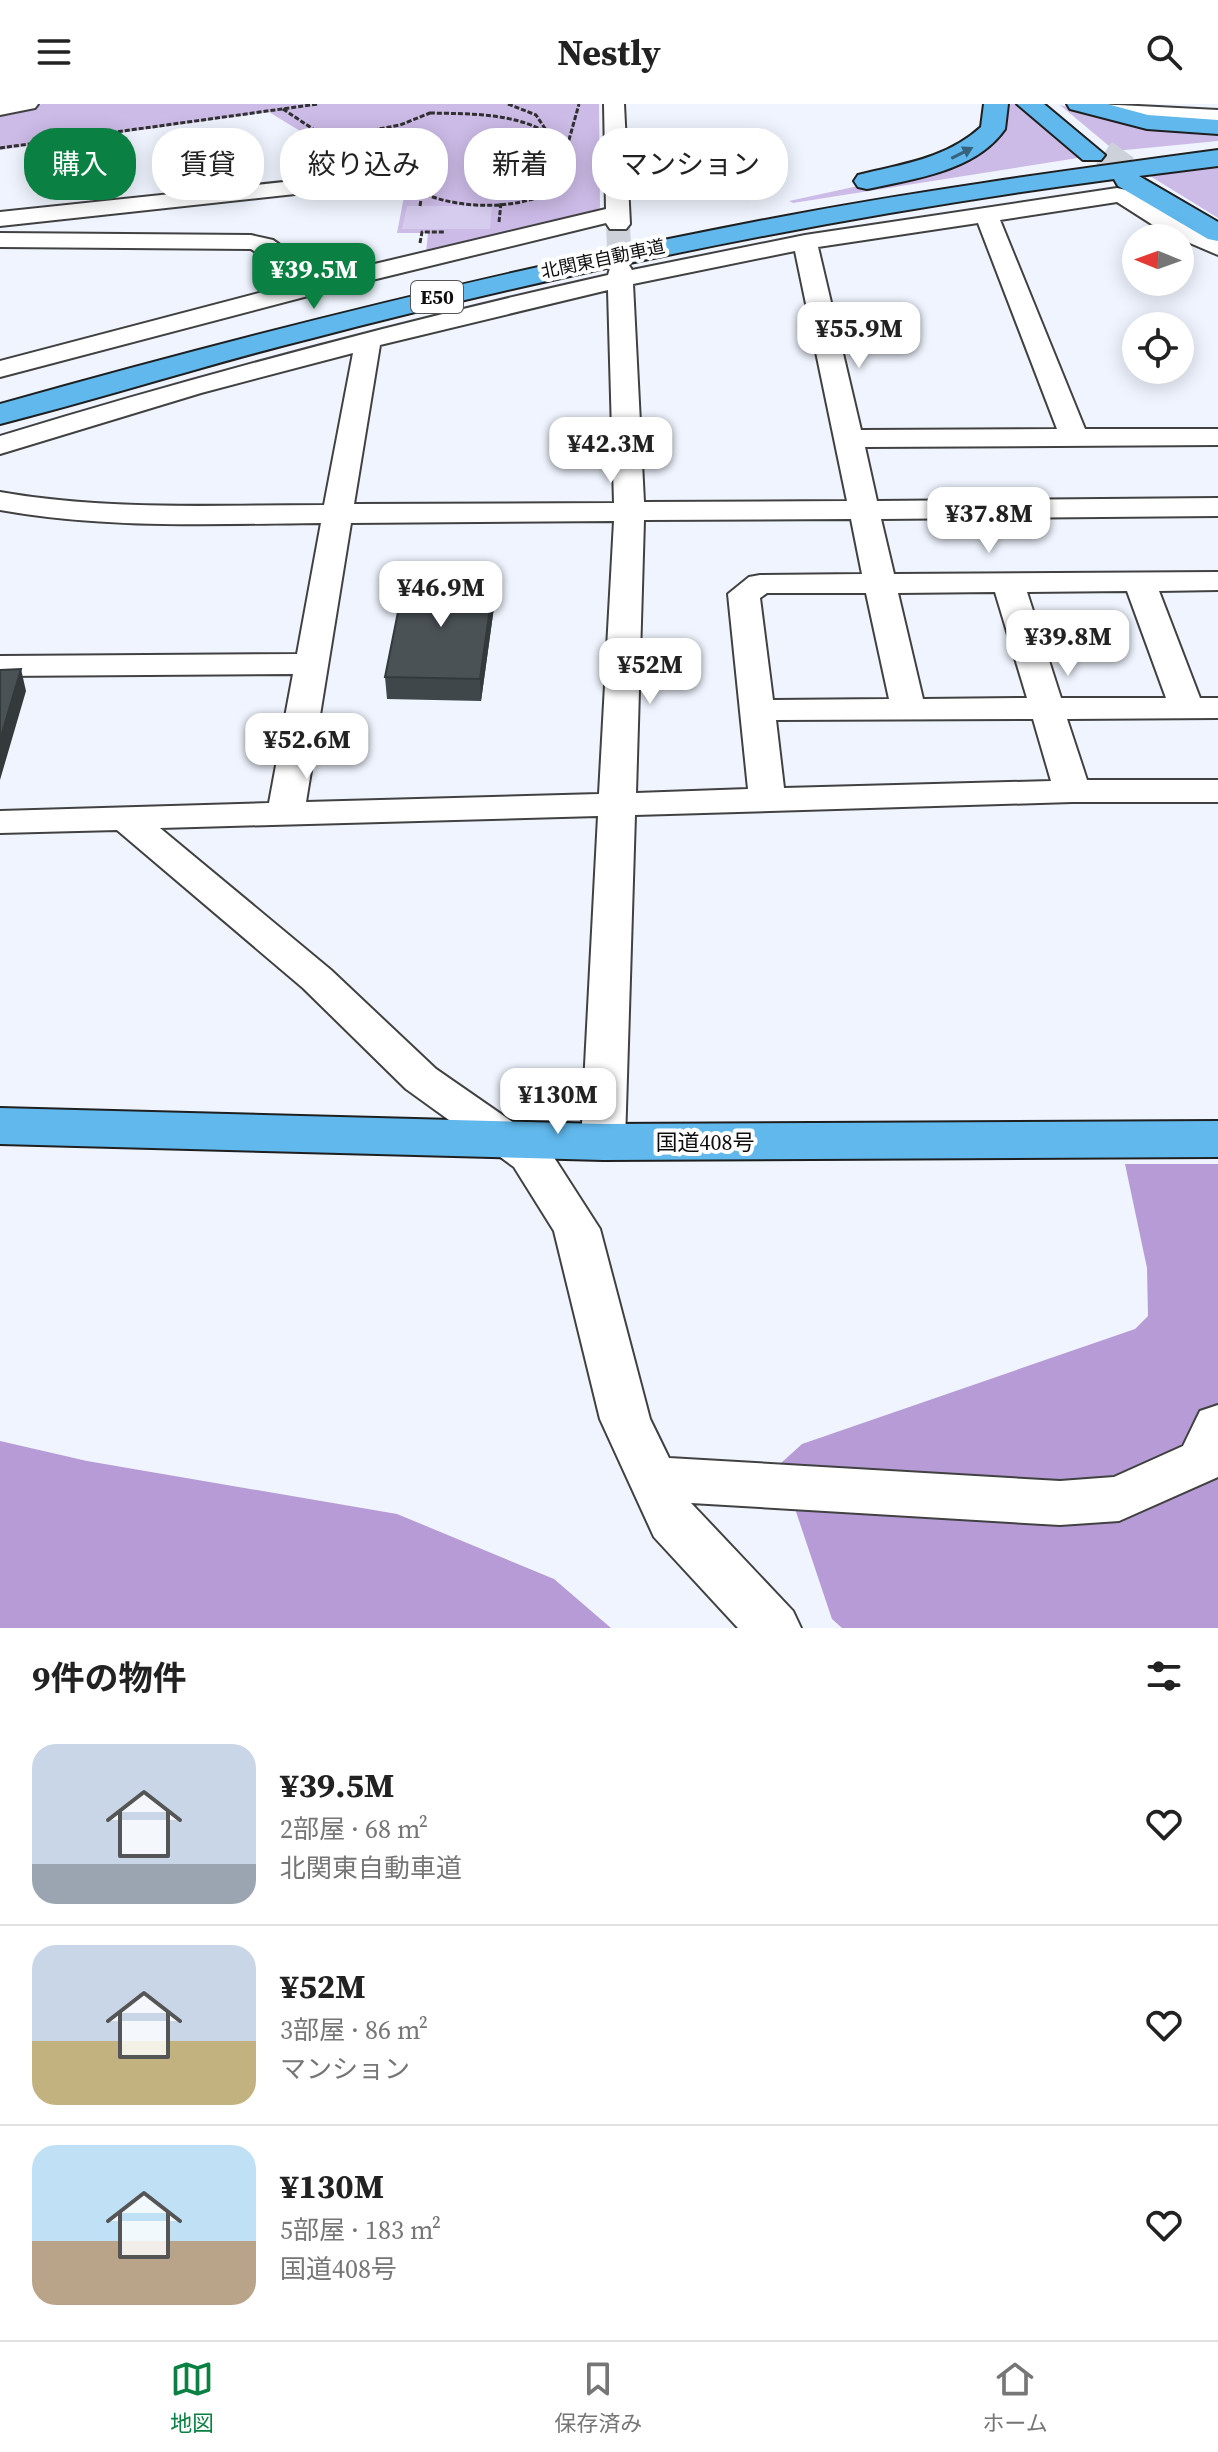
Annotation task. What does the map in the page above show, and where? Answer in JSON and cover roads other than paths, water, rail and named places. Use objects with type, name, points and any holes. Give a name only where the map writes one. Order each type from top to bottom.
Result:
[{"type":"highway","points":[[343,306],[493,264],[919,169],[960,154],[985,138],[993,129],[996,104]]},
{"type":"highway","points":[[1029,104],[1098,154],[1042,104]]},
{"type":"highway","points":[[1079,104],[1147,122],[1218,127]]},
{"type":"highway","name":"北関東自動車道","points":[[0,399],[343,306],[591,249],[790,210],[994,177],[1218,147]]},
{"type":"highway","name":"北関東自動車道","points":[[0,414],[228,350],[496,283],[659,247],[880,206],[1218,158]]},
{"type":"highway","points":[[880,206],[961,199],[1053,184],[1218,164]]},
{"type":"highway","points":[[1218,225],[1134,179],[1218,233]]},
{"type":"highway","name":"国道408号","points":[[0,1126],[603,1142],[1218,1139]]},
{"type":"street","points":[[0,109],[28,104]]},
{"type":"street","points":[[0,369],[320,285],[618,218],[614,104]]},
{"type":"street","points":[[1108,104],[1154,114],[1218,116]]},
{"type":"street","points":[[0,219],[280,189]]},
{"type":"street","points":[[0,445],[191,387],[620,275],[805,242],[1117,195],[1127,197],[1172,227],[1218,248]]},
{"type":"street","points":[[986,213],[1074,437]]},
{"type":"street","points":[[0,240],[251,242],[265,245],[320,285]]},
{"type":"street","points":[[805,242],[908,709]]},
{"type":"street","points":[[603,1142],[629,511],[620,275]]},
{"type":"street","points":[[286,812],[368,340]]},
{"type":"street","points":[[848,439],[1218,437]]},
{"type":"street","points":[[0,501],[92,515],[1218,507]]},
{"type":"street","points":[[757,710],[1202,708],[1139,581]]},
{"type":"street","points":[[767,799],[744,594],[760,584],[1218,581]]},
{"type":"street","points":[[1008,582],[1072,791]]},
{"type":"street","points":[[0,666],[310,664]]},
{"type":"street","points":[[0,822],[1072,791],[1218,791]]},
{"type":"street","points":[[124,817],[317,979],[421,1079],[530,1156],[577,1229],[625,1419],[673,1521],[773,1628]]},
{"type":"street","points":[[653,1479],[1060,1503],[1119,1499],[1201,1461],[1218,1426]]},
{"type":"tunnel","points":[[1104,153],[1140,179]]},
{"type":"tunnel","points":[[618,224],[620,270]]}]
